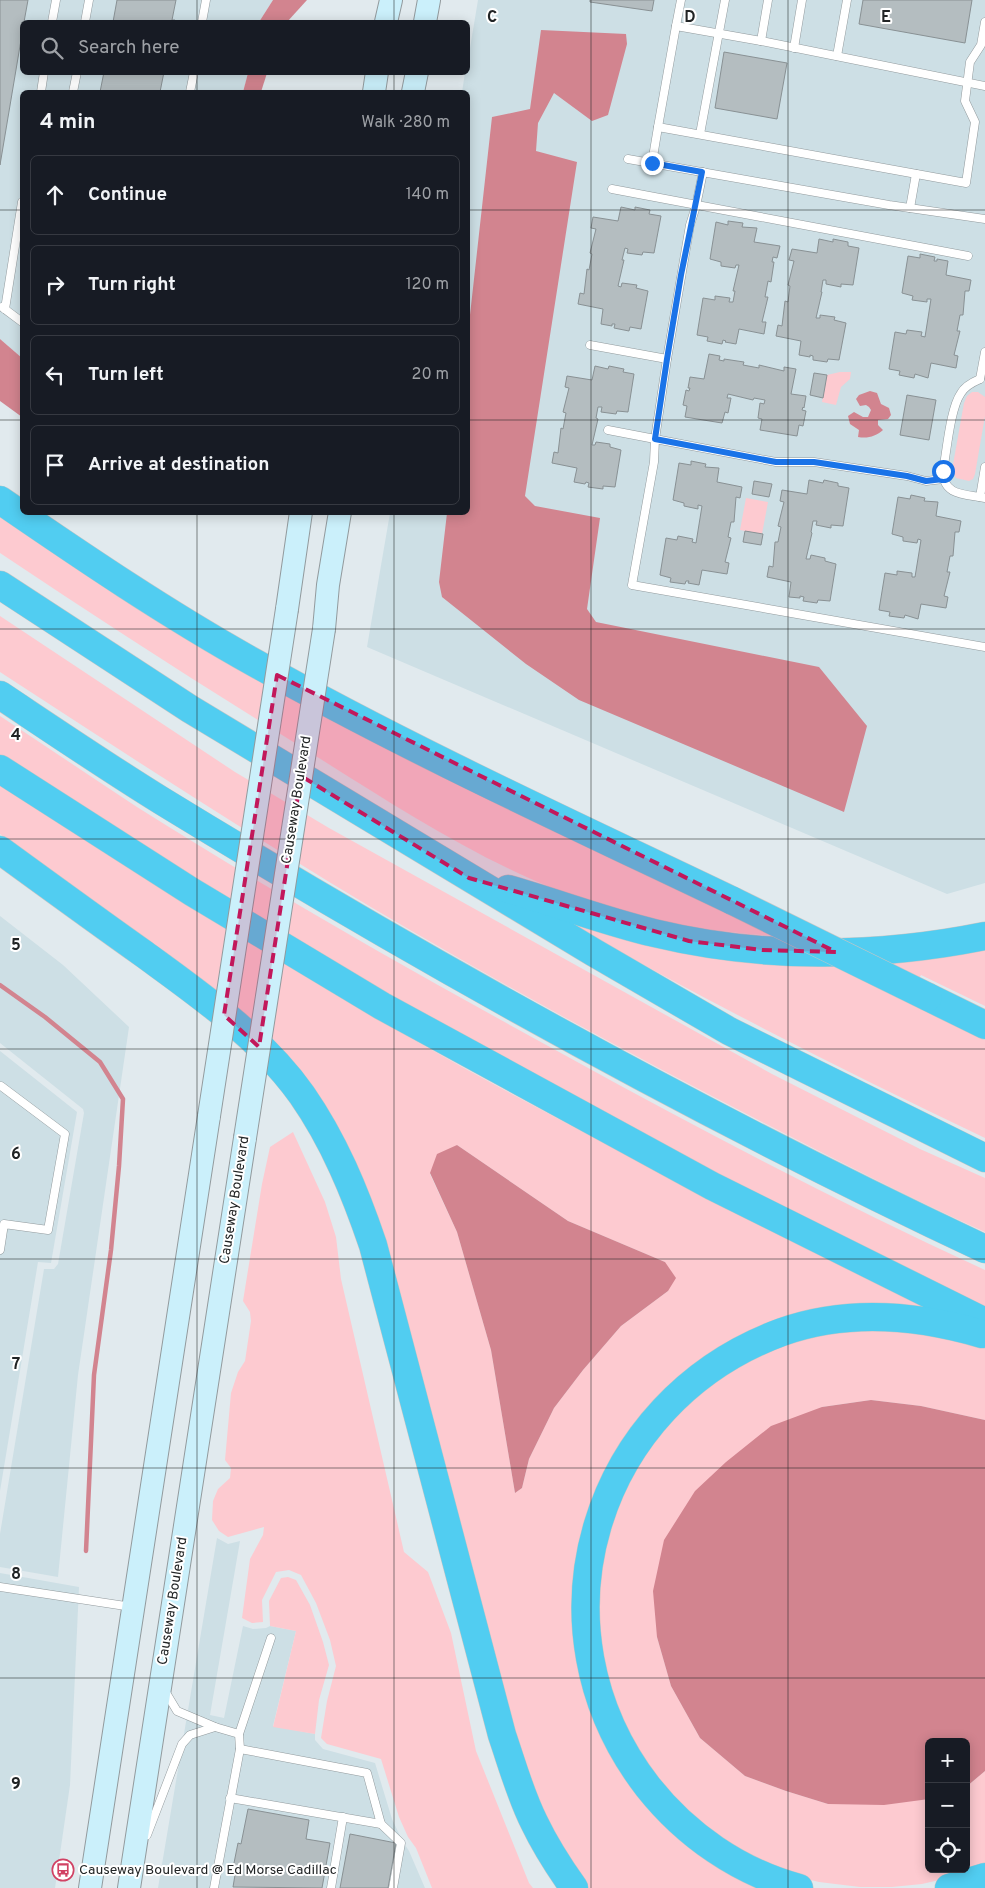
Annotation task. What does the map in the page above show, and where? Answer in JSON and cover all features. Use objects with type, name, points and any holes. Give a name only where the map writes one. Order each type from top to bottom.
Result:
[{"type":"highway","points":[[0,500],[20,513]]},
{"type":"highway","points":[[23,515],[148,598],[255,663],[365,723],[985,1025]]},
{"type":"highway","points":[[0,585],[190,709],[468,878],[729,1031],[985,1158]]},
{"type":"highway","points":[[0,695],[160,800],[424,957],[586,1048],[752,1135],[985,1249]]},
{"type":"highway","points":[[0,770],[192,892],[382,1006],[712,1186],[985,1322]]},
{"type":"highway","points":[[0,850],[218,1009],[276,1064],[301,1094],[328,1137],[350,1182],[373,1244],[502,1734],[517,1781],[534,1822],[558,1865],[574,1888]]},
{"type":"highway","points":[[468,878],[621,924],[689,941],[723,946],[772,951],[872,952],[923,947],[985,936]]},
{"type":"highway","points":[[799,1888],[782,1884],[738,1864],[712,1848],[688,1829],[661,1804],[639,1775],[610,1726],[592,1669],[587,1638],[585,1606],[590,1552],[603,1505],[629,1452],[668,1404],[721,1361],[752,1344],[784,1331],[814,1324],[843,1318],[875,1316],[933,1322],[985,1335]]},
{"type":"highway","points":[[949,1888],[985,1877]]},
{"type":"main road","points":[[386,20],[390,0]]},
{"type":"main road","points":[[425,20],[429,0]]},
{"type":"main road","points":[[374,90],[377,75]]},
{"type":"main road","points":[[413,90],[416,75]]},
{"type":"main road","points":[[90,1888],[301,515]]},
{"type":"main road","name":"Causeway Boulevard","points":[[132,1882],[324,629],[328,585],[340,515]]},
{"type":"lane","points":[[52,20],[56,0]]},
{"type":"lane","points":[[85,20],[89,0]]},
{"type":"lane","points":[[202,20],[206,0]]},
{"type":"lane","points":[[652,163],[681,0]]},
{"type":"lane","points":[[700,134],[725,0]]},
{"type":"lane","points":[[761,41],[768,0]]},
{"type":"lane","points":[[794,48],[802,0]]},
{"type":"lane","points":[[837,56],[847,0]]},
{"type":"lane","points":[[658,126],[966,183],[975,122],[965,100],[967,82],[970,62],[981,45],[985,22]]},
{"type":"lane","points":[[676,26],[985,86]]},
{"type":"lane","points":[[41,90],[44,75]]},
{"type":"lane","points":[[73,90],[76,75]]},
{"type":"lane","points":[[190,90],[193,75]]},
{"type":"lane","points":[[628,159],[910,208],[985,218]]},
{"type":"lane","points":[[702,172],[696,206],[690,225],[667,359],[655,439],[654,462],[632,585],[985,647]]},
{"type":"lane","points":[[910,208],[916,174]]},
{"type":"lane","points":[[612,189],[968,256]]},
{"type":"lane","points":[[20,212],[2,307],[20,320]]},
{"type":"lane","points":[[590,345],[667,359]]},
{"type":"lane","points":[[985,352],[983,381],[971,383],[962,390],[956,402],[943,479],[951,490],[982,497],[985,467]]},
{"type":"lane","points":[[608,430],[776,462],[820,463],[907,476],[926,481],[943,479]]},
{"type":"lane","points":[[0,1250],[4,1224],[48,1230],[64,1134],[1,1086]]},
{"type":"lane","points":[[0,1587],[134,1607]]},
{"type":"lane","points":[[214,1888],[240,1749],[239,1734],[271,1638]]},
{"type":"lane","points":[[161,1683],[177,1711],[215,1727],[239,1734]]},
{"type":"lane","points":[[132,1882],[182,1744],[190,1735],[215,1727]]},
{"type":"lane","points":[[240,1749],[367,1774],[381,1824],[401,1843],[393,1888]]},
{"type":"lane","points":[[230,1798],[381,1824]]},
{"type":"lane","points":[[331,1888],[343,1817]]},
{"type":"highlighted area","points":[[277,675],[836,952],[762,950],[689,941],[469,878],[301,776],[259,1047],[224,1015]]},
{"type":"shaded area","points":[[0,0],[273,0],[260,20],[20,20],[20,75],[247,75],[244,90],[20,90],[20,356],[0,339]]},
{"type":"shaded area","points":[[273,0],[307,0],[289,20],[260,20]]},
{"type":"shaded area","points":[[478,0],[985,0],[985,883],[947,894],[367,647],[390,515],[470,515],[470,90],[462,90],[465,75],[470,75],[470,48]]},
{"type":"shaded area","points":[[541,30],[626,34],[627,44],[608,115],[592,121],[554,93],[538,123],[536,151],[577,162],[525,496],[535,506],[600,518],[587,609],[596,622],[819,667],[867,726],[844,812],[579,700],[526,664],[442,597],[439,582],[447,515],[470,515],[470,315],[492,117],[530,109]]},
{"type":"shaded area","points":[[247,75],[266,75],[262,90],[244,90]]},
{"type":"shaded area","points":[[0,339],[20,356],[20,416],[0,401]]},
{"type":"shaded area","points":[[851,372],[850,379],[841,387],[836,405],[822,402],[827,375]]},
{"type":"shaded area","points":[[870,391],[877,393],[881,404],[889,408],[891,415],[888,419],[878,420],[878,425],[883,430],[875,435],[862,438],[858,437],[859,430],[850,424],[848,416],[854,412],[863,417],[868,417],[871,410],[869,407],[866,405],[860,406],[856,399],[859,395]]},
{"type":"shaded area","points":[[972,392],[978,392],[985,397],[985,416],[975,474],[973,479],[969,481],[956,478],[952,470],[964,403],[967,396]]},
{"type":"shaded area","points":[[746,498],[768,502],[762,534],[740,530]]},
{"type":"shaded area","points":[[0,513],[224,659],[334,722],[774,936],[689,926],[633,915],[552,888],[487,858],[394,805],[113,628],[0,553]]},
{"type":"shaded area","points":[[0,616],[235,772],[329,828],[772,1074],[920,1149],[985,1178],[985,1232],[824,1154],[589,1031],[410,930],[255,836],[0,672]]},
{"type":"shaded area","points":[[0,716],[190,840],[406,967],[724,1141],[880,1220],[985,1270],[985,1309],[834,1238],[326,961],[0,758]]},
{"type":"shaded area","points":[[0,784],[229,930],[405,1035],[698,1192],[933,1310],[899,1309],[700,1365],[583,1552],[618,1757],[777,1888],[587,1888],[541,1811],[518,1747],[403,1312],[288,1058],[266,1030],[0,834]],"holes":[[[457,1145],[568,1221],[665,1262],[668,1291],[621,1326],[583,1370],[554,1408],[529,1459],[522,1488],[515,1493],[491,1350],[457,1232],[430,1174]]]},
{"type":"shaded area","points":[[0,916],[63,965],[129,1027],[78,1375],[58,1577],[0,1567],[0,1534],[44,1269],[54,1269],[58,1264],[84,1113],[83,1109],[0,1043]]},
{"type":"shaded area","points":[[574,922],[615,935],[985,948],[985,1006],[921,975],[907,1001],[985,1040],[985,1138],[725,1009],[623,954],[573,925]]},
{"type":"shaded area","points":[[0,1051],[77,1112],[51,1263],[38,1262],[0,1491]]},
{"type":"shaded area","points":[[293,1132],[325,1202],[336,1237],[341,1279],[404,1552],[428,1572],[451,1633],[476,1751],[529,1883],[533,1888],[432,1888],[416,1848],[408,1837],[399,1817],[381,1759],[327,1744],[321,1738],[327,1701],[336,1666],[330,1640],[316,1603],[301,1575],[289,1570],[276,1572],[262,1600],[263,1622],[252,1623],[242,1618],[250,1559],[263,1535],[264,1527],[228,1537],[219,1531],[212,1520],[213,1501],[218,1489],[230,1478],[231,1468],[225,1460],[231,1393],[238,1372],[245,1361],[251,1321],[250,1312],[243,1301],[270,1147]]},
{"type":"shaded area","points":[[457,1145],[568,1221],[665,1262],[676,1278],[668,1291],[621,1326],[583,1370],[554,1408],[529,1459],[522,1488],[515,1493],[491,1350],[457,1232],[430,1173],[437,1154]]},
{"type":"shaded area","points":[[861,1323],[985,1345],[985,1420],[921,1406],[871,1400],[822,1407],[657,1637],[671,1686],[700,1738],[745,1776],[828,1804],[925,1799],[925,1873],[960,1873],[922,1884],[892,1887],[860,1887],[819,1882],[775,1871],[724,1846],[643,1768],[599,1666],[599,1547],[655,1430],[746,1355]]},
{"type":"shaded area","points":[[871,1400],[921,1406],[985,1420],[985,1771],[970,1784],[970,1738],[925,1738],[925,1800],[884,1805],[828,1804],[745,1776],[700,1738],[671,1686],[657,1637],[653,1591],[664,1540],[695,1491],[726,1462],[771,1426],[822,1407]]},
{"type":"shaded area","points":[[217,1538],[228,1544],[240,1541],[210,1715],[224,1718],[243,1626],[253,1629],[270,1626],[296,1631],[273,1726],[315,1734],[315,1740],[323,1749],[375,1763],[392,1819],[409,1851],[425,1888],[158,1888]]},
{"type":"shaded area","points":[[0,1573],[79,1587],[70,1785],[55,1888],[0,1888]]},
{"type":"shaded area","points":[[288,1577],[296,1580],[310,1605],[329,1665],[319,1700],[315,1734],[273,1727],[296,1631],[270,1626],[269,1601],[281,1578]]},
{"type":"shaded area","points":[[985,1771],[985,1865],[970,1870],[970,1784]]},
{"type":"building","points":[[0,0],[28,0],[24,20],[20,20],[20,46],[0,165]]},
{"type":"building","points":[[117,0],[176,0],[172,20],[113,20]]},
{"type":"building","points":[[590,0],[654,0],[652,11],[590,2]]},
{"type":"building","points":[[863,0],[972,0],[965,43],[859,24]]},
{"type":"building","points":[[724,52],[787,63],[777,119],[715,108]]},
{"type":"building","points":[[103,75],[163,75],[160,90],[100,90]]},
{"type":"building","points":[[621,207],[635,210],[635,207],[650,210],[649,214],[661,216],[654,253],[643,252],[642,255],[627,253],[628,249],[625,248],[618,286],[621,287],[622,283],[637,285],[636,288],[648,291],[641,329],[630,327],[629,331],[614,328],[615,324],[612,324],[612,326],[601,324],[603,309],[578,304],[580,293],[584,294],[587,269],[589,270],[592,254],[590,253],[596,229],[591,228],[593,217],[618,221]]},
{"type":"building","points":[[728,221],[743,223],[742,227],[757,228],[754,242],[780,246],[777,258],[773,257],[771,282],[768,281],[765,297],[768,297],[762,322],[766,322],[764,334],[739,329],[736,344],[723,340],[722,344],[707,341],[708,337],[697,335],[703,298],[715,300],[715,296],[730,298],[729,302],[733,302],[735,291],[733,291],[739,265],[736,265],[735,268],[721,266],[721,262],[710,259],[716,222],[728,225]]},
{"type":"building","points":[[819,239],[833,242],[833,239],[848,242],[848,246],[859,248],[853,285],[841,284],[841,287],[826,284],[826,280],[823,280],[816,318],[820,318],[820,315],[835,317],[834,320],[846,323],[839,360],[828,359],[827,362],[813,360],[813,356],[810,355],[810,357],[799,355],[801,341],[776,336],[778,325],[782,326],[785,301],[788,302],[790,286],[788,285],[794,261],[789,260],[792,249],[817,253]]},
{"type":"building","points":[[920,254],[935,257],[934,261],[937,261],[937,259],[948,261],[946,275],[971,280],[969,291],[965,291],[963,315],[960,315],[957,331],[960,331],[954,355],[958,356],[956,368],[931,363],[928,378],[915,374],[914,378],[899,375],[900,371],[889,369],[895,332],[906,334],[907,330],[922,332],[921,336],[925,337],[931,299],[927,299],[927,302],[912,300],[913,296],[902,293],[908,256],[920,258]]},
{"type":"building","points":[[709,354],[720,356],[719,360],[744,362],[743,365],[759,368],[759,365],[784,371],[784,367],[796,369],[791,394],[806,396],[802,410],[806,411],[803,426],[799,425],[797,436],[760,430],[762,419],[758,418],[760,403],[764,404],[765,400],[754,398],[753,400],[728,394],[727,398],[731,398],[728,413],[725,412],[722,423],[685,417],[687,406],[683,405],[686,390],[689,391],[690,388],[688,388],[690,377],[704,379]]},
{"type":"building","points":[[595,366],[608,369],[609,366],[624,369],[623,372],[634,374],[628,412],[617,411],[616,414],[601,412],[602,407],[598,407],[596,418],[598,419],[592,445],[595,445],[596,442],[610,444],[610,447],[621,450],[615,487],[603,486],[603,489],[588,487],[589,483],[586,482],[585,484],[574,482],[577,468],[552,463],[554,452],[558,453],[561,428],[563,429],[566,413],[563,412],[569,388],[565,387],[567,376],[592,380]]},
{"type":"building","points":[[814,373],[827,375],[823,398],[810,395]]},
{"type":"building","points":[[907,395],[936,400],[929,440],[900,435]]},
{"type":"building","points":[[691,461],[706,464],[705,467],[719,468],[717,482],[742,487],[740,498],[736,497],[734,522],[731,522],[728,537],[731,538],[725,562],[729,563],[727,574],[702,570],[699,585],[688,583],[689,581],[686,581],[685,584],[670,582],[671,578],[660,575],[666,538],[677,540],[678,536],[693,539],[692,542],[696,543],[702,506],[698,505],[698,509],[684,506],[684,503],[673,500],[679,463],[691,465]]},
{"type":"building","points":[[809,480],[823,483],[824,480],[849,488],[843,526],[831,525],[831,528],[816,525],[817,521],[813,521],[806,559],[810,559],[811,555],[825,558],[825,561],[836,564],[830,601],[818,600],[817,603],[803,601],[804,597],[800,596],[800,598],[789,597],[791,582],[767,577],[769,566],[773,567],[775,542],[778,542],[781,527],[778,526],[784,502],[780,501],[782,490],[807,494]]},
{"type":"building","points":[[754,481],[772,484],[769,497],[752,494]]},
{"type":"building","points":[[911,495],[925,498],[924,501],[938,502],[936,516],[961,521],[959,532],[955,532],[953,556],[950,556],[947,572],[950,572],[944,596],[948,597],[946,608],[921,604],[918,619],[905,615],[904,618],[889,616],[890,612],[879,610],[885,573],[897,575],[897,571],[912,573],[912,577],[915,577],[921,540],[918,539],[917,543],[903,541],[903,537],[892,534],[898,497],[910,499]]},
{"type":"building","points":[[745,531],[763,534],[761,545],[743,542]]},
{"type":"building","points":[[248,1809],[309,1820],[306,1839],[330,1843],[322,1888],[233,1887],[236,1869],[233,1868],[238,1843],[241,1844]]},
{"type":"building","points":[[350,1834],[396,1843],[388,1888],[340,1888]]},
{"type":"waterway","points":[[0,985],[45,1017],[100,1062],[123,1099],[111,1250],[94,1375],[86,1551]]},
{"type":"place","name":"Causeway Boulevard @ Ed Morse Cadillac","points":[[63,1870]]},
{"type":"route","points":[[652,163],[702,172],[681,275],[655,439],[776,462],[814,462],[907,476],[926,481],[943,479],[943,471]]}]
